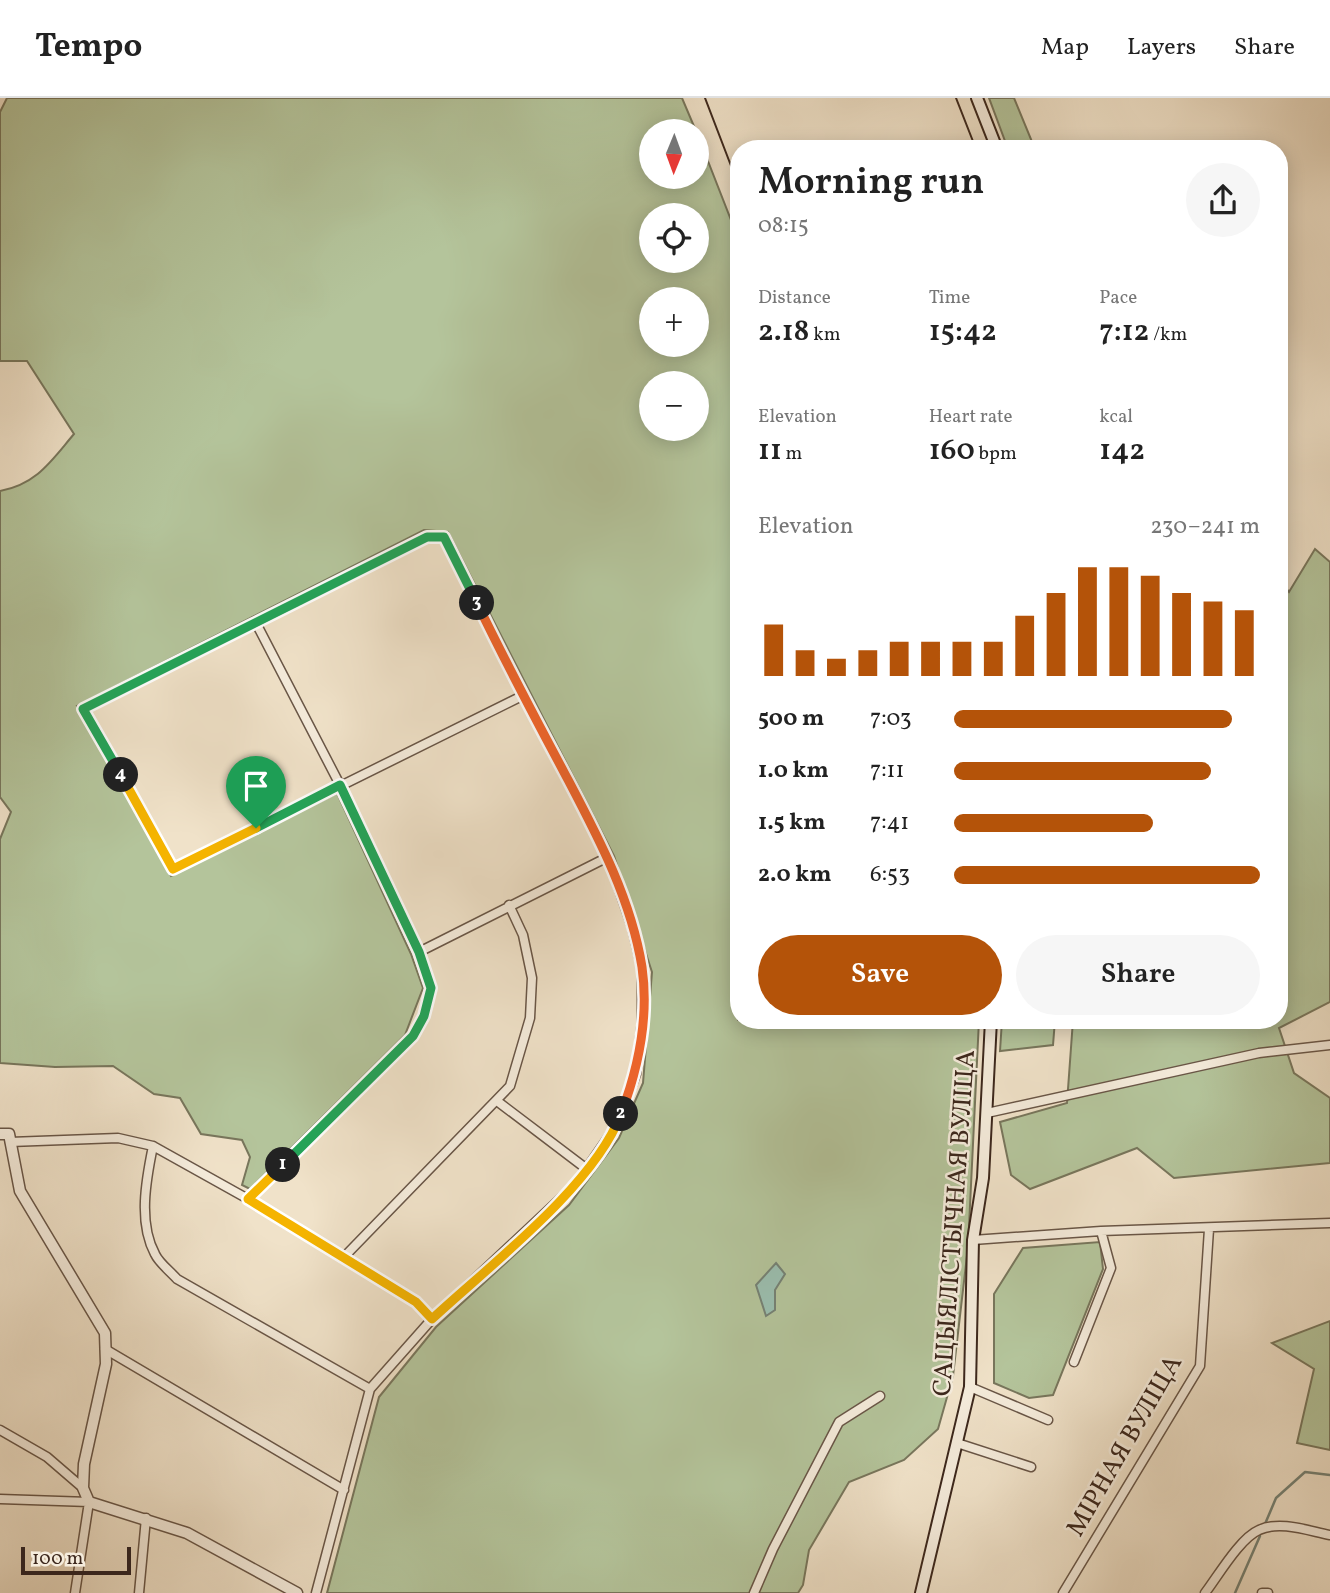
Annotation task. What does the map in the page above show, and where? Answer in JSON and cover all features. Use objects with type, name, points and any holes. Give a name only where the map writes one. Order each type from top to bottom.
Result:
[{"type":"main road","points":[[977,98],[993,140]]},
{"type":"main road","name":"САЦЫЯЛІСТЫЧНАЯ ВУЛІЦА","points":[[921,1593],[970,1387],[974,1240],[983,1178],[992,1029]]},
{"type":"street","points":[[316,1593],[370,1389],[432,1319],[564,1197],[588,1170],[618,1123],[636,1074],[642,1022],[642,969],[632,927],[608,857],[444,537],[427,537],[83,709],[173,869],[524,695]]},
{"type":"street","points":[[248,1199],[413,1036],[424,1016],[431,988],[419,952],[340,785],[255,621]]},
{"type":"street","points":[[419,952],[608,857]]},
{"type":"street","points":[[343,1258],[510,1086],[530,1018],[533,978],[523,935],[509,905]]},
{"type":"street","points":[[987,1113],[1259,1053],[1330,1045]]},
{"type":"street","points":[[497,1101],[588,1170]]},
{"type":"street","points":[[0,1134],[9,1134],[20,1191],[105,1333],[106,1364],[84,1464],[83,1488],[89,1502],[75,1593]]},
{"type":"street","points":[[10,1142],[118,1138],[153,1146],[248,1199],[416,1302],[432,1319]]},
{"type":"street","points":[[153,1146],[146,1178],[146,1230],[155,1256],[177,1279],[370,1389]]},
{"type":"street","points":[[974,1240],[1101,1231],[1330,1223]]},
{"type":"street","name":"МІРНАЯ ВУЛІЦА","points":[[1063,1593],[1200,1366],[1209,1229]]},
{"type":"street","points":[[1074,1362],[1111,1268],[1101,1231]]},
{"type":"street","points":[[105,1349],[344,1490]]},
{"type":"street","points":[[970,1387],[1048,1420]]},
{"type":"street","points":[[754,1593],[773,1549],[839,1422],[880,1396]]},
{"type":"street","points":[[0,1430],[47,1457],[83,1488]]},
{"type":"street","points":[[957,1443],[1031,1467]]},
{"type":"street","points":[[0,1499],[89,1502],[146,1518],[187,1533],[297,1593]]},
{"type":"street","points":[[139,1593],[146,1518]]},
{"type":"street","points":[[1205,1593],[1237,1550],[1259,1530],[1292,1527],[1330,1535]]},
{"type":"street","points":[[1262,1593],[1268,1593]]},
{"type":"shaded area","points":[[7,98],[682,98],[691,119],[639,119],[639,189],[709,189],[709,164],[730,218],[730,1029],[979,1029],[968,1247],[953,1376],[938,1429],[904,1460],[849,1482],[809,1550],[803,1585],[798,1593],[327,1593],[379,1397],[436,1327],[569,1205],[619,1138],[643,1083],[652,972],[614,856],[448,532],[424,530],[77,706],[171,876],[337,793],[411,954],[423,988],[405,1035],[250,1189],[242,1185],[250,1157],[242,1140],[201,1134],[180,1098],[154,1094],[113,1066],[55,1067],[0,1063],[0,839],[11,812],[0,797],[0,491],[13,488],[34,477],[74,434],[27,361],[0,361],[0,112]]},
{"type":"shaded area","points":[[989,98],[1014,98],[1031,140],[1005,140]]},
{"type":"shaded area","points":[[1315,549],[1330,562],[1330,1002],[1288,1023],[1288,591]]},
{"type":"shaded area","points":[[1001,1029],[1054,1029],[1053,1045],[1000,1051]]},
{"type":"shaded area","points":[[1072,1029],[1279,1029],[1294,1073],[1330,1098],[1330,1163],[1174,1178],[1137,1148],[1030,1189],[1011,1175],[1000,1122],[1067,1103]]},
{"type":"shaded area","points":[[1100,1242],[1103,1269],[1053,1395],[1029,1398],[994,1383],[994,1294],[1023,1248]]},
{"type":"shaded area","points":[[776,1263],[785,1274],[775,1290],[775,1310],[766,1316],[756,1285]]},
{"type":"shaded area","points":[[1330,1321],[1330,1450],[1297,1443],[1314,1369],[1272,1343]]},
{"type":"waterway","points":[[1265,1524],[1276,1498],[1305,1472],[1330,1475]]},
{"type":"waterway","points":[[1235,1593],[1260,1536]]},
{"type":"tram line","points":[[705,98],[730,163]]},
{"type":"tram line","points":[[956,98],[972,140]]},
{"type":"route","points":[[427,537],[444,537],[608,857],[632,927],[642,969],[642,1022],[636,1074],[618,1123],[588,1170],[564,1197],[432,1319],[416,1302],[248,1199],[413,1036],[424,1016],[431,988],[419,952],[340,785],[256,828],[173,869],[83,709],[427,537]]}]
